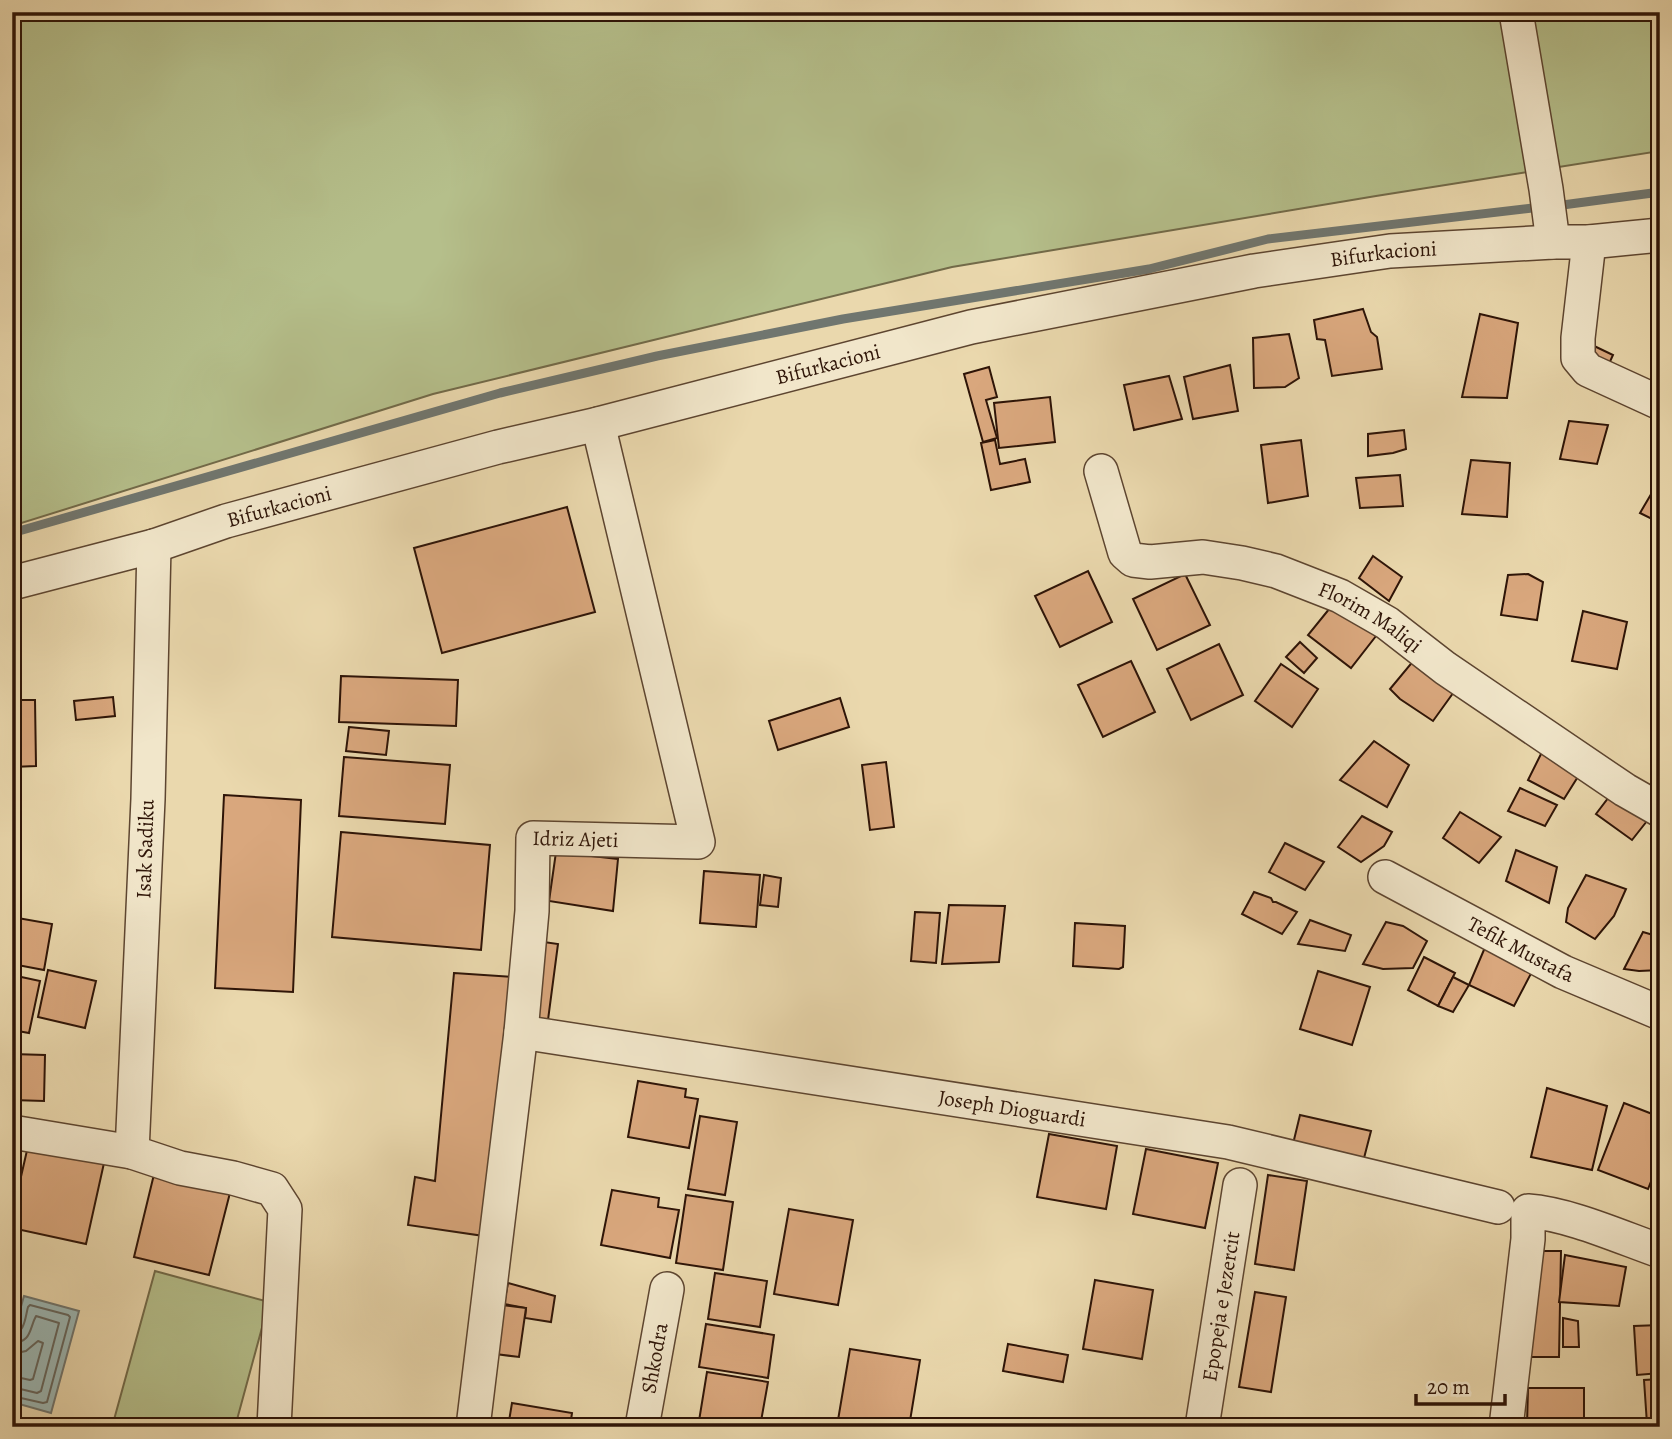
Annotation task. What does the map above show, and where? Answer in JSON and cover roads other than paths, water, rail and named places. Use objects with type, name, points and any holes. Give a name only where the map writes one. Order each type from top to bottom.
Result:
[{"type":"street","points":[[1516,12],[1552,234]]},
{"type":"street","name":"Bifurkacioni","points":[[12,583],[154,546],[226,521],[485,450],[598,424],[971,327],[1254,271],[1390,251],[1552,234],[1589,242],[1660,234]]},
{"type":"street","points":[[1589,242],[1578,358],[1588,370],[1660,403]]},
{"type":"street","name":"Idriz Ajeti","points":[[473,1427],[521,1032],[532,911],[533,838],[698,842],[598,424]]},
{"type":"street","name":"Florim Maliqi","points":[[1101,471],[1125,553],[1133,560],[1150,562],[1203,557],[1242,563],[1276,571],[1339,596],[1387,623],[1445,668],[1625,790],[1660,810]]},
{"type":"street","name":"Isak Sadiku","points":[[132,1152],[148,799],[154,546]]},
{"type":"street","name":"Tefik Mustafa","points":[[1385,877],[1563,972],[1660,1013]]},
{"type":"street","name":"Joseph Dioguardi","points":[[521,1032],[1228,1142],[1497,1207]]},
{"type":"street","points":[[12,1132],[132,1152],[180,1168],[272,1189],[285,1209],[274,1427]]},
{"type":"street","name":"Epopeja e Jezercit","points":[[1202,1427],[1240,1185]]},
{"type":"street","points":[[1506,1427],[1528,1239],[1528,1211],[1569,1219],[1660,1251]]},
{"type":"street","name":"Shkodra","points":[[642,1427],[667,1289]]},
{"type":"water","points":[[24,1296],[79,1311],[51,1413],[12,1402],[12,1338]]},
{"type":"waterway","points":[[1555,206],[1660,192]]},
{"type":"waterway","points":[[12,533],[500,393],[657,356],[843,319],[1149,269],[1268,239],[1541,207]]}]
